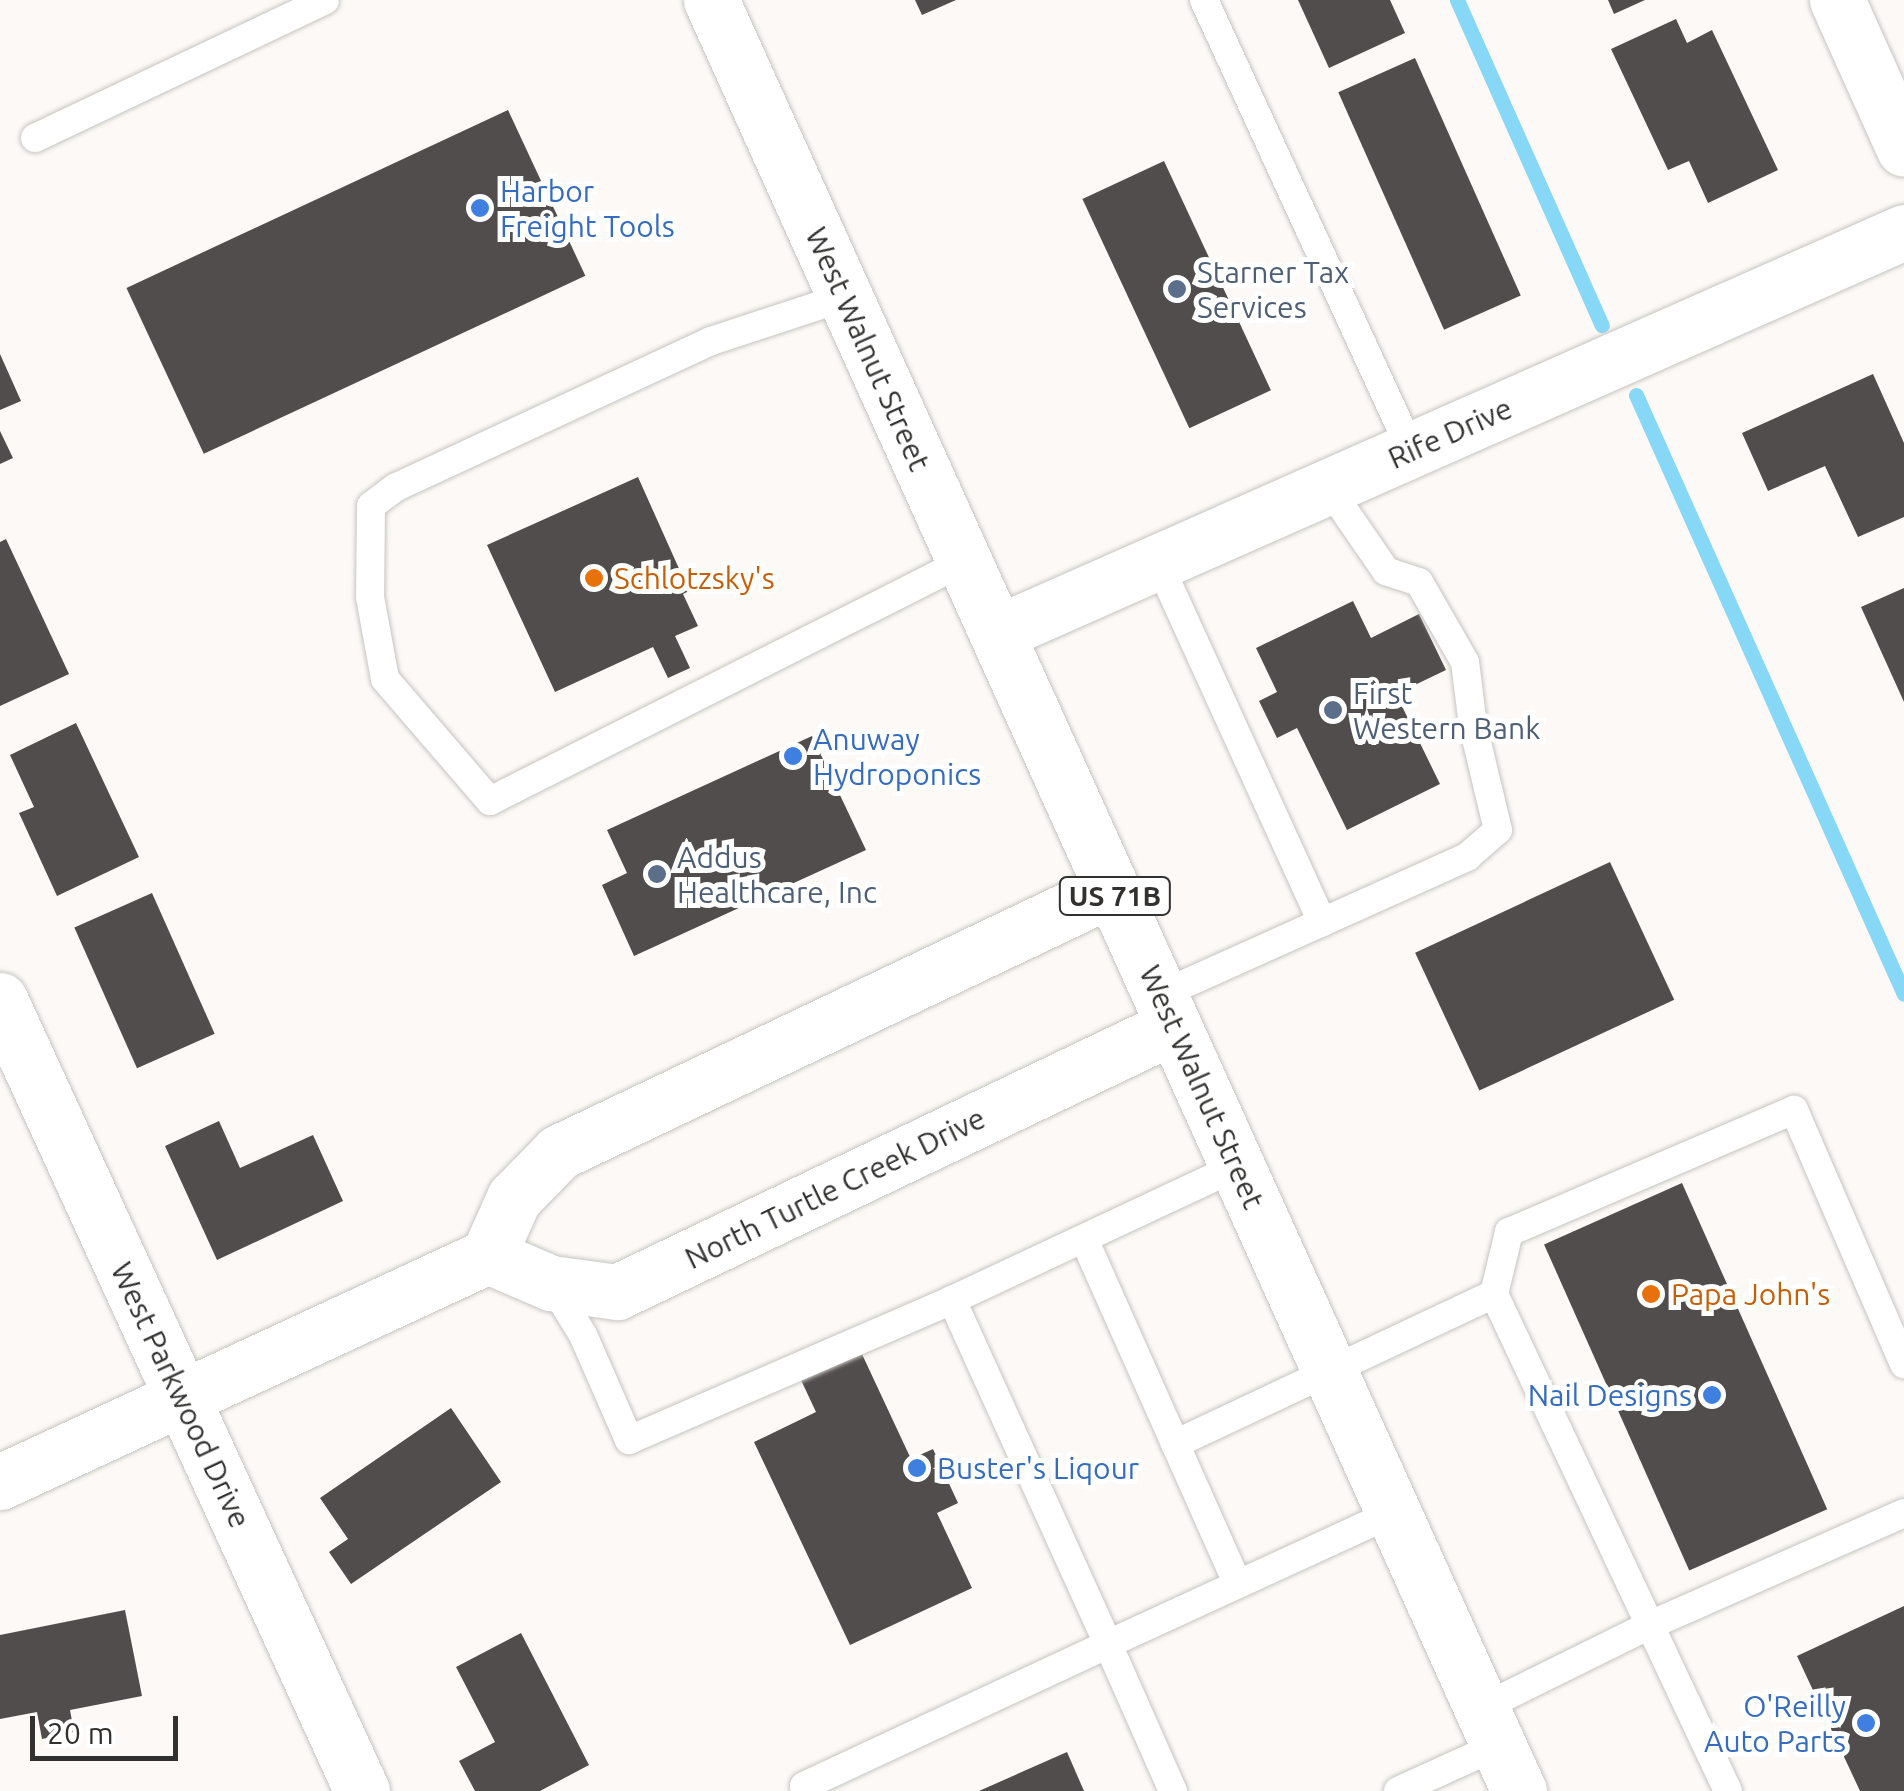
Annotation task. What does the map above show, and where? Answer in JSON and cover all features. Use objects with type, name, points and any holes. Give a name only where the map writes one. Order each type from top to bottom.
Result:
[{"type":"street","name":"West Walnut Street","points":[[711,0],[1500,1748]]},
{"type":"street","points":[[1837,0],[1904,149]]},
{"type":"street","name":"Rife Drive","points":[[997,634],[1904,232]]},
{"type":"street","points":[[0,1482],[488,1256],[514,1198],[558,1152],[1112,889]]},
{"type":"street","name":"West Parkwood Drive","points":[[0,1000],[362,1791]]},
{"type":"street","name":"North Turtle Creek Drive","points":[[488,1256],[551,1283],[617,1292],[1167,1011]]},
{"type":"lane","points":[[35,138],[325,0]]},
{"type":"lane","points":[[1204,0],[1411,450]]},
{"type":"lane","points":[[845,296],[711,341],[396,487],[371,506],[370,598],[384,679],[490,802],[964,561]]},
{"type":"lane","points":[[1167,1011],[1322,922],[1468,857],[1498,830],[1473,726],[1465,662],[1419,582],[1386,571],[1328,486]]},
{"type":"lane","points":[[1158,562],[1322,922]]},
{"type":"lane","points":[[1728,1791],[1494,1294],[1508,1232],[1794,1110],[1904,1364]]},
{"type":"lane","points":[[551,1283],[583,1335],[629,1440],[952,1300],[1238,1166]]},
{"type":"lane","points":[[1084,1239],[1236,1583]]},
{"type":"lane","points":[[1175,1444],[1494,1294]]},
{"type":"lane","points":[[952,1300],[1173,1791]]},
{"type":"lane","points":[[806,1791],[804,1786],[1394,1512]]},
{"type":"lane","points":[[1398,1791],[1500,1748],[1648,1626],[1904,1512]]},
{"type":"building","points":[[915,0],[956,0],[922,15]]},
{"type":"building","points":[[1298,0],[1390,0],[1405,33],[1329,68]]},
{"type":"building","points":[[1608,0],[1645,0],[1614,14]]},
{"type":"building","points":[[1676,19],[1687,43],[1712,30],[1778,170],[1708,203],[1689,161],[1668,170],[1611,49]]},
{"type":"building","points":[[1415,58],[1521,296],[1444,330],[1338,92]]},
{"type":"building","points":[[508,110],[585,276],[204,454],[126,288]]},
{"type":"building","points":[[1164,161],[1271,390],[1189,428],[1082,199]]},
{"type":"building","points":[[0,354],[21,401],[0,410]]},
{"type":"building","points":[[1873,374],[1904,443],[1904,517],[1858,537],[1825,466],[1768,491],[1742,433]]},
{"type":"building","points":[[0,431],[13,458],[0,464]]},
{"type":"building","points":[[638,477],[689,591],[683,594],[698,626],[675,636],[690,668],[668,678],[653,647],[555,692],[487,545]]},
{"type":"building","points":[[6,539],[69,674],[0,706],[0,542]]},
{"type":"building","points":[[1904,588],[1904,702],[1861,607]]},
{"type":"building","points":[[1353,601],[1371,638],[1419,614],[1446,670],[1396,694],[1440,784],[1347,830],[1297,728],[1277,738],[1259,701],[1277,692],[1256,648]]},
{"type":"building","points":[[76,723],[139,857],[57,896],[19,813],[34,807],[10,755]]},
{"type":"building","points":[[812,736],[866,850],[634,956],[602,885],[627,873],[607,830]]},
{"type":"building","points":[[1610,862],[1674,1000],[1479,1091],[1415,953]]},
{"type":"building","points":[[152,893],[215,1034],[137,1068],[74,928]]},
{"type":"building","points":[[219,1121],[240,1168],[313,1135],[343,1201],[217,1260],[165,1146]]},
{"type":"building","points":[[1682,1183],[1827,1509],[1689,1571],[1544,1244]]},
{"type":"building","points":[[861,1352],[911,1459],[933,1449],[958,1503],[937,1513],[972,1588],[850,1645],[754,1442],[816,1412],[801,1380]]},
{"type":"building","points":[[451,1408],[501,1482],[351,1584],[329,1552],[348,1539],[320,1498]]},
{"type":"building","name":"O'Reilly Auto Parts","points":[[1904,1606],[1904,1791],[1860,1791],[1797,1656]]},
{"type":"building","points":[[125,1610],[142,1696],[70,1710],[74,1732],[42,1739],[37,1712],[0,1719],[0,1635]]},
{"type":"building","points":[[521,1633],[589,1765],[540,1791],[475,1791],[459,1761],[495,1742],[456,1667]]},
{"type":"building","points":[[1067,1752],[1084,1791],[979,1791]]},
{"type":"waterway","points":[[1457,0],[1602,325]]},
{"type":"waterway","points":[[1636,395],[1904,994]]},
{"type":"place","name":"Harbor Freight Tools","points":[[480,208]]},
{"type":"place","name":"Starner Tax Services","points":[[1177,289]]},
{"type":"place","name":"Schlotzsky's","points":[[594,578]]},
{"type":"place","name":"First Western Bank","points":[[1333,710]]},
{"type":"place","name":"Anuway Hydroponics","points":[[793,756]]},
{"type":"place","name":"Addus Healthcare, Inc","points":[[657,874]]},
{"type":"place","name":"Papa John's","points":[[1651,1294]]},
{"type":"place","name":"Nail Designs","points":[[1712,1395]]},
{"type":"place","name":"Buster's Liqour","points":[[917,1468]]},
{"type":"place","name":"O'Reilly Auto Parts","points":[[1866,1723]]}]
